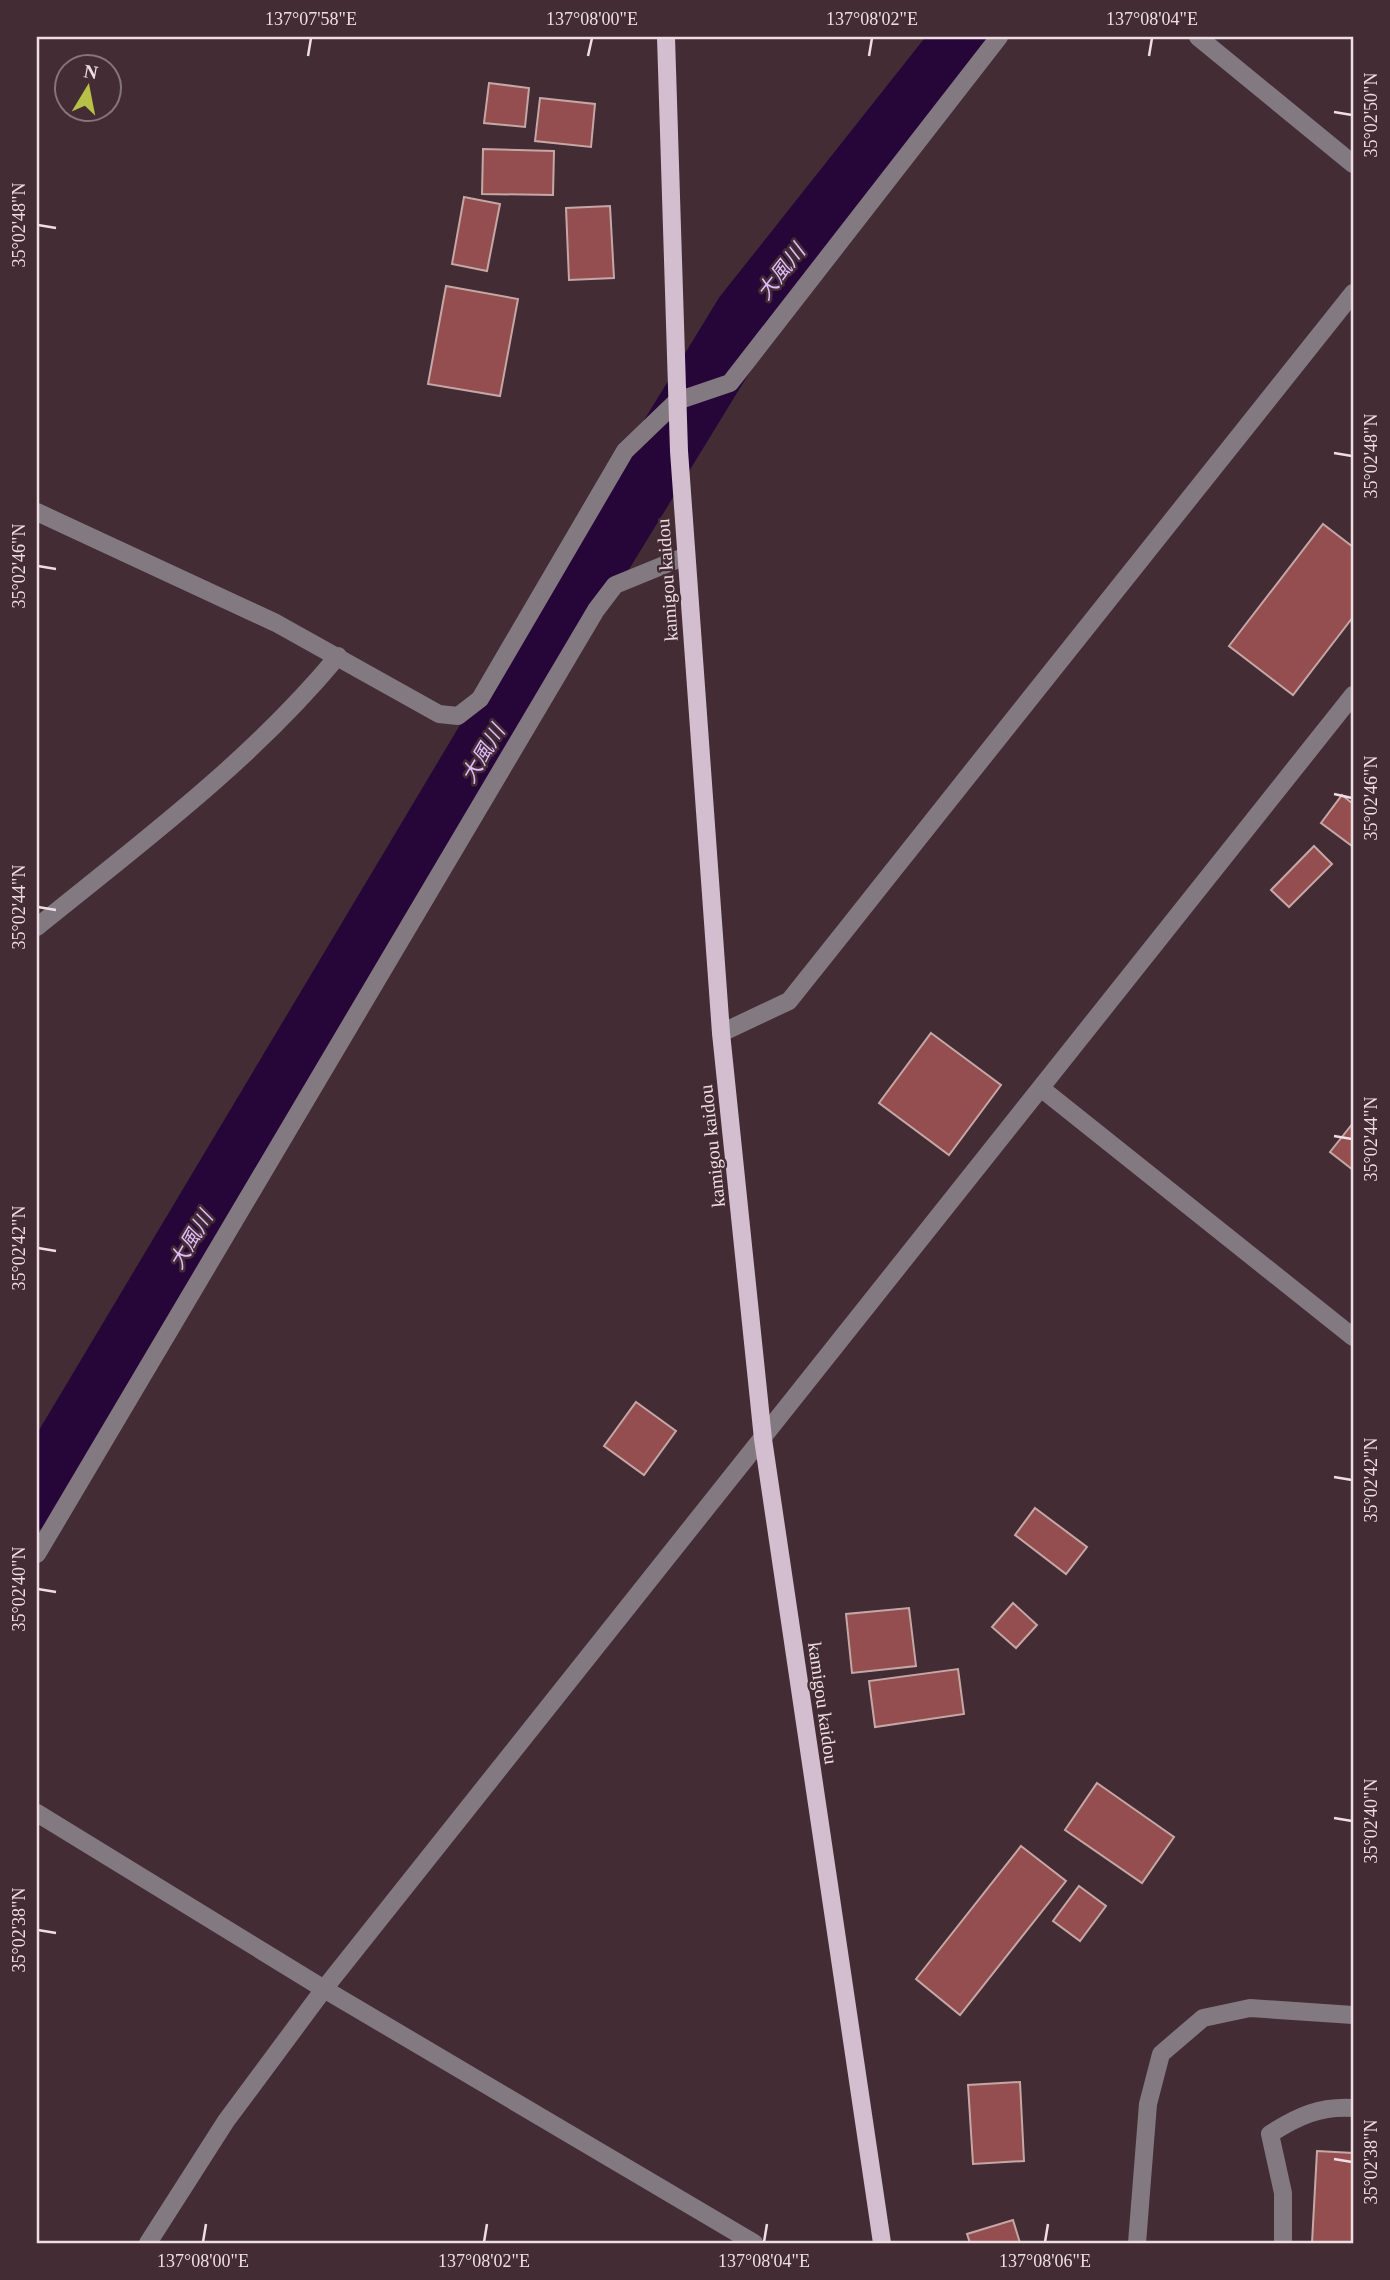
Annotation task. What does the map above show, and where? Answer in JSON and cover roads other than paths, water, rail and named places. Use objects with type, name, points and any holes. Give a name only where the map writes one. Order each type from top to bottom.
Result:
[{"type":"main road","name":"kamigou kaidou","points":[[666,37],[677,401],[721,1033],[763,1439],[881,2243]]},
{"type":"street","points":[[37,512],[276,623],[439,714],[458,716],[480,699],[625,451],[677,401],[730,383],[999,37]]},
{"type":"street","points":[[1198,37],[1353,164]]},
{"type":"street","points":[[721,1033],[789,1001],[1353,293]]},
{"type":"street","points":[[37,1553],[596,610],[615,585],[686,556]]},
{"type":"street","points":[[37,927],[226,773],[308,692],[338,656]]},
{"type":"street","points":[[148,2243],[226,2121],[324,1989],[1353,695]]},
{"type":"street","points":[[1042,1089],[1353,1337]]},
{"type":"street","points":[[37,1813],[324,1989],[754,2243]]},
{"type":"street","points":[[1137,2243],[1149,2104],[1161,2054],[1203,2018],[1250,2008],[1353,2015]]},
{"type":"street","points":[[1283,2243],[1283,2193],[1270,2134],[1302,2114],[1335,2107],[1353,2109]]},
{"type":"waterway","name":"大風川","points":[[37,1497],[588,574],[746,316],[967,37]]}]
